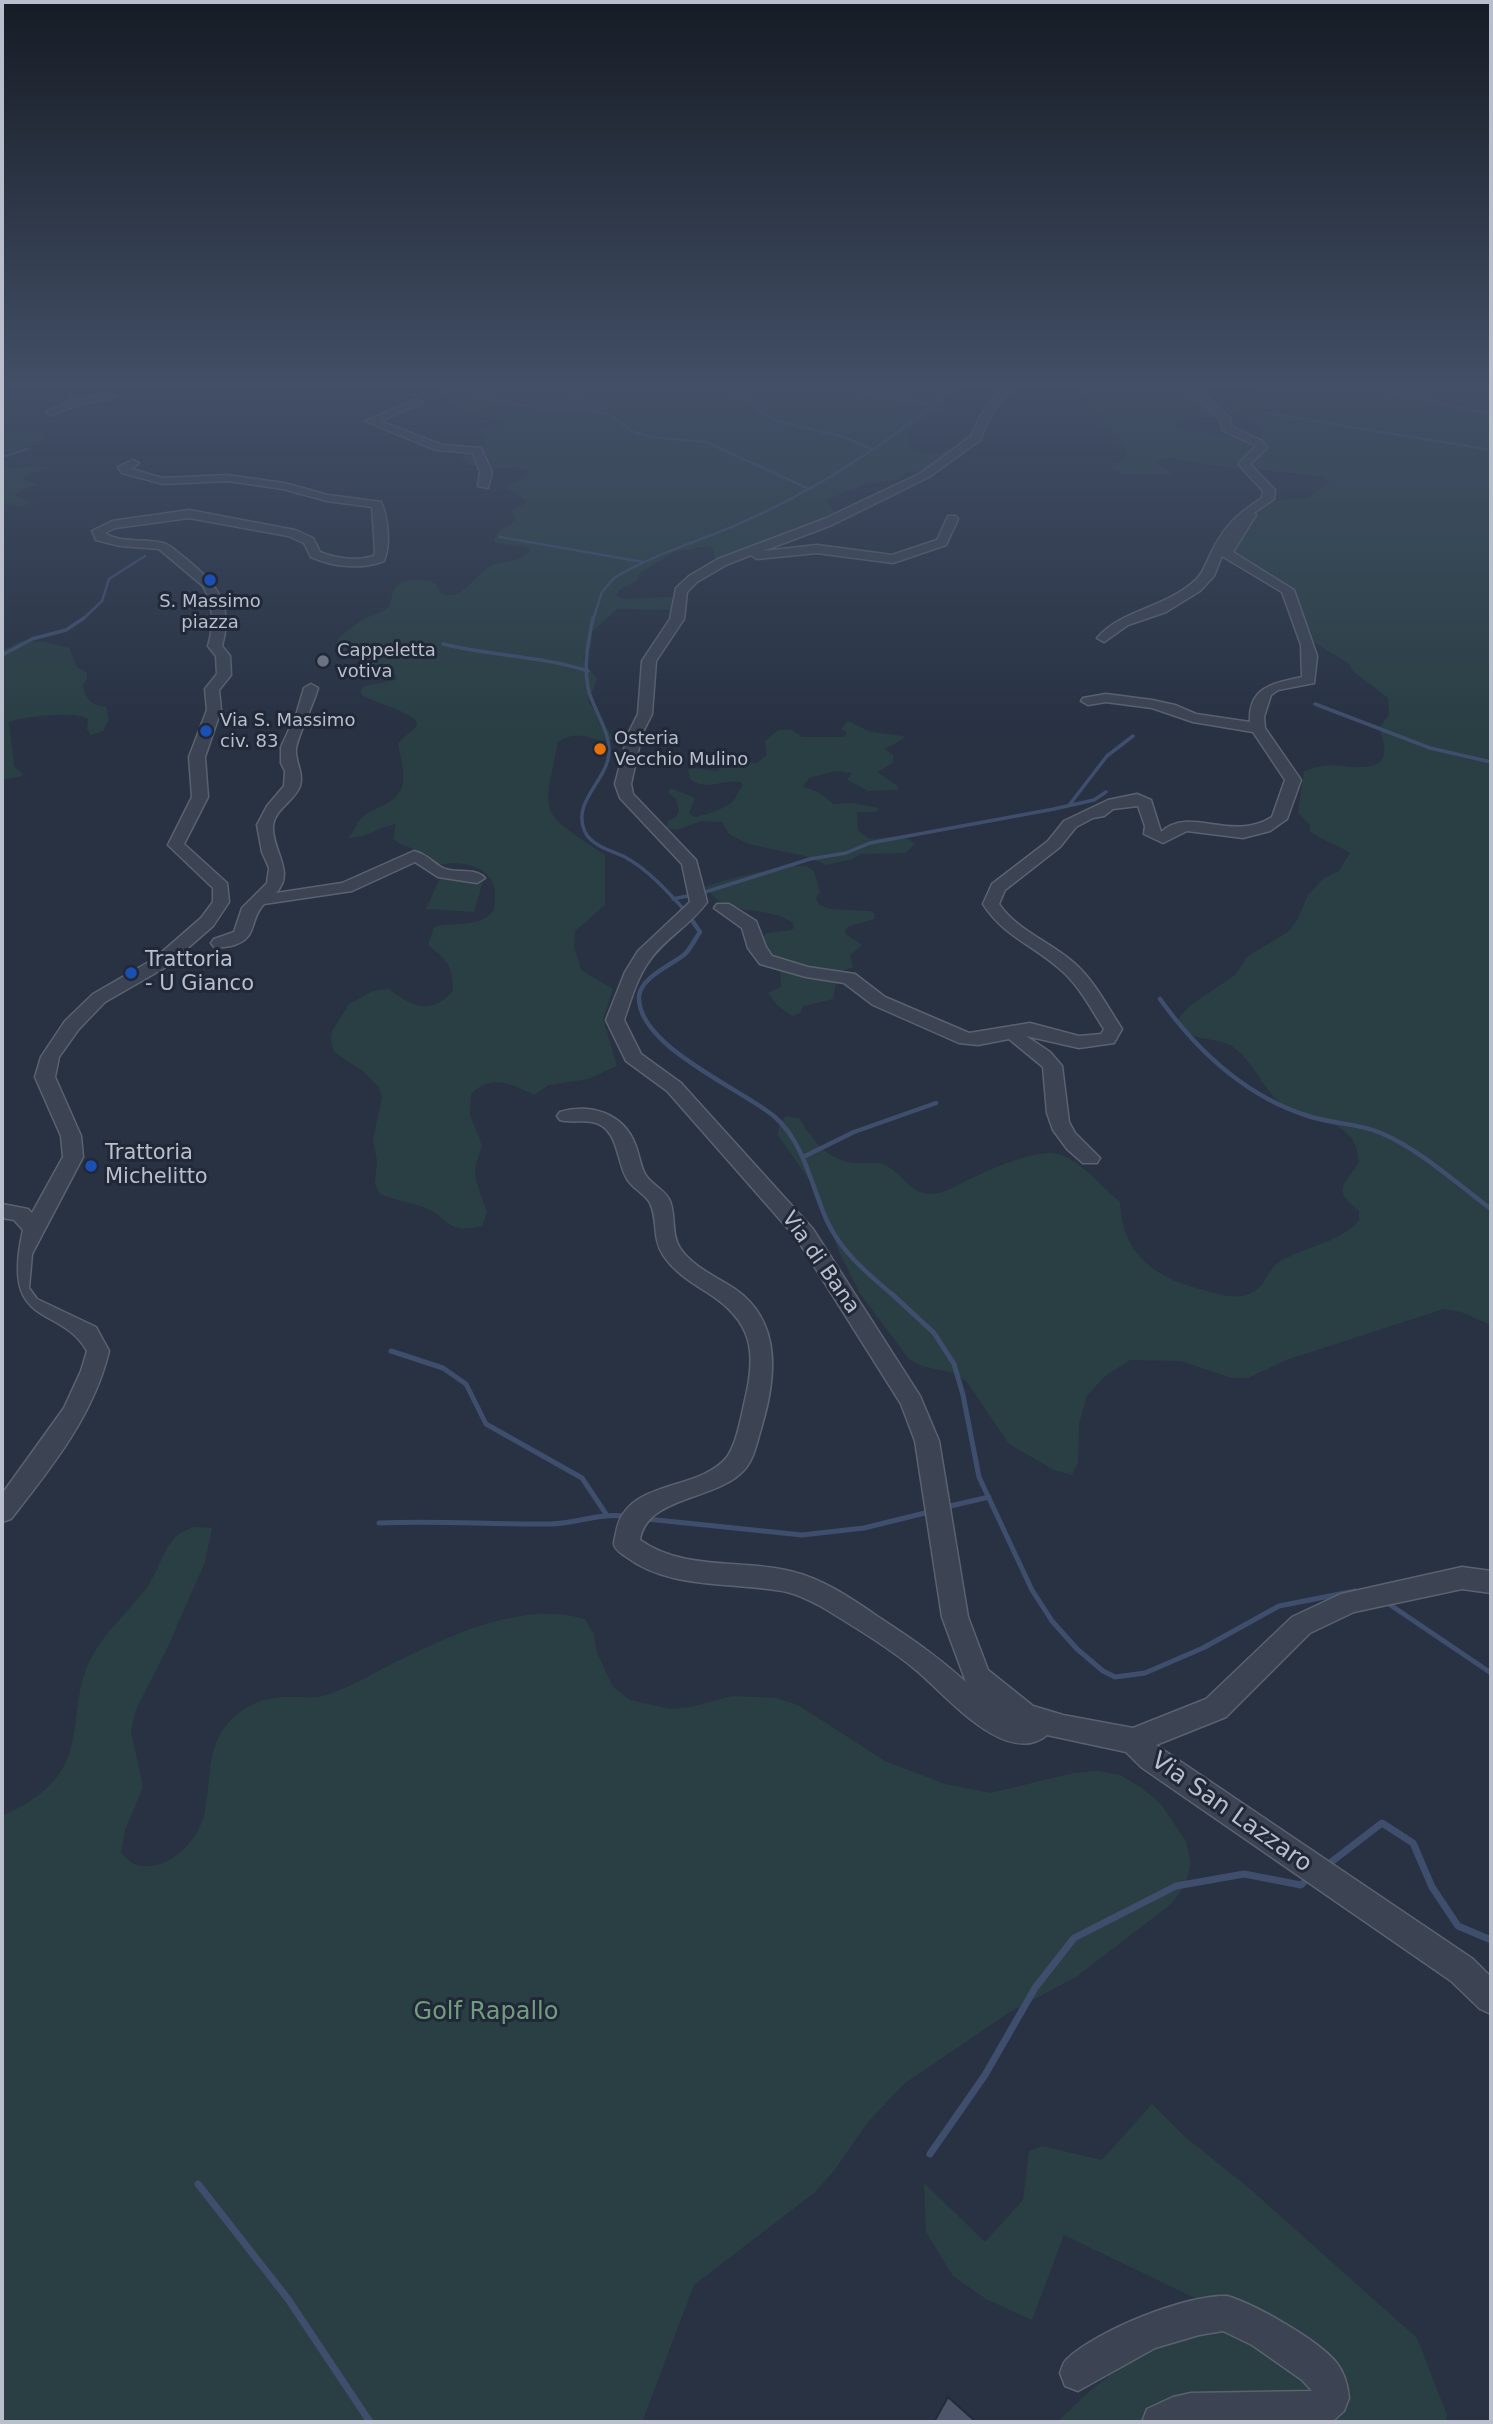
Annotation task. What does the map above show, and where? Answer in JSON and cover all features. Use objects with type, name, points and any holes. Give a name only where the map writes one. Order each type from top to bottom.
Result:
[{"type":"street","points":[[370,503],[377,504],[384,534],[380,558],[369,562],[319,556],[315,554],[309,541],[291,533],[189,514],[113,525],[98,531],[100,537],[109,541],[162,546],[208,584],[214,594],[220,626],[215,646],[223,656],[224,675],[212,689],[214,710],[197,757],[200,797],[177,838],[176,845],[237,902],[243,904],[261,898],[346,887],[414,856],[423,859],[438,872],[477,877]]},
{"type":"street","points":[[722,562],[828,522],[867,503]]},
{"type":"street","points":[[1104,638],[1123,622],[1161,609],[1195,588],[1208,576],[1217,553],[1240,517],[1262,503]]},
{"type":"street","points":[[723,908],[750,925],[757,948],[766,960],[806,972],[849,978],[879,1001],[966,1039],[976,1040],[1030,1029],[1079,1042],[1107,1039],[1113,1029],[1079,979],[1067,966],[999,918],[992,904],[998,888],[1054,844],[1070,824],[1121,801],[1137,799],[1145,803],[1153,826],[1152,834],[1163,838],[1171,831],[1184,827],[1210,828],[1240,834],[1272,824],[1279,819],[1293,780],[1258,728],[1257,717],[1265,693],[1274,687],[1309,680],[1312,657],[1310,647],[1296,620],[1288,590],[1226,553],[1250,515],[1247,513]]},
{"type":"street","points":[[722,562],[754,555],[817,549],[894,559],[942,542],[952,519]]},
{"type":"street","name":"Via di Bana","points":[[722,562],[693,579],[681,592],[677,619],[649,661],[645,714],[635,734],[623,784],[625,795],[690,863],[699,902],[689,915],[649,948],[629,982],[615,1020],[633,1058],[681,1096],[805,1234],[912,1402],[927,1441],[955,1617],[977,1677],[1024,1715],[1063,1728],[1132,1741]]},
{"type":"street","points":[[220,943],[237,939],[245,927],[251,908],[275,884],[277,868],[270,852],[265,825],[273,809],[292,787],[293,771],[289,763],[288,747],[304,712],[311,688]]},
{"type":"street","points":[[1088,701],[1106,698],[1152,704],[1193,718],[1258,728]]},
{"type":"street","points":[[2,1512],[27,1481],[77,1406],[95,1372],[98,1350],[88,1334],[29,1305],[18,1289],[21,1254],[73,1157],[71,1136],[45,1077],[50,1057],[72,1025],[99,998],[160,963],[207,922],[220,902],[221,887]]},
{"type":"street","points":[[1015,1032],[1019,1040],[1041,1054],[1053,1068],[1058,1123],[1080,1151],[1090,1158]]},
{"type":"street","points":[[567,1116],[597,1117],[613,1124],[625,1141],[638,1180],[660,1201],[664,1232],[670,1249],[686,1268],[748,1311],[756,1329],[764,1367],[738,1461],[729,1472],[716,1480],[645,1505],[633,1517],[627,1532],[627,1544],[651,1561],[672,1567],[794,1583],[850,1612],[926,1662],[984,1715],[1000,1724],[1028,1732],[1036,1730],[1043,1721]]},
{"type":"street","points":[[2,1211],[21,1214],[34,1229]]},
{"type":"street","name":"Via San Lazzaro","points":[[1491,1582],[1462,1578],[1350,1602],[1301,1625],[1216,1708],[1132,1741],[1151,1758],[1462,1970],[1491,1998]]},
{"type":"street","points":[[1077,2373],[1110,2349],[1164,2324],[1214,2314],[1230,2315],[1308,2362],[1326,2376],[1331,2387],[1331,2398],[1318,2410],[1206,2410],[1167,2417],[1160,2422]]},
{"type":"green space","points":[[6,503],[32,503],[18,506]]},
{"type":"green space","points":[[828,503],[835,513],[727,558],[714,558],[713,549],[708,546],[674,552],[640,573],[637,581],[619,590],[616,596],[625,599],[670,597],[673,599],[672,610],[617,609],[592,632],[591,647],[583,657],[597,679],[588,701],[614,739],[599,740],[574,736],[558,742],[548,800],[557,820],[605,855],[605,905],[575,931],[574,946],[581,970],[613,989],[603,1019],[617,1066],[588,1079],[549,1085],[534,1095],[501,1082],[486,1084],[471,1094],[470,1115],[482,1145],[475,1168],[476,1180],[487,1213],[482,1226],[461,1228],[454,1227],[423,1207],[380,1194],[375,1184],[377,1161],[373,1140],[382,1097],[379,1088],[364,1072],[334,1052],[331,1041],[332,1031],[349,1004],[373,991],[389,989],[421,1006],[437,1004],[445,999],[453,991],[452,975],[445,960],[428,945],[434,927],[469,923],[490,914],[495,905],[494,887],[490,878],[476,867],[457,863],[438,865],[429,856],[393,839],[396,824],[348,838],[362,818],[388,803],[401,790],[404,776],[398,743],[416,727],[417,722],[400,711],[363,696],[360,691],[364,686],[396,680],[396,675],[384,667],[362,664],[358,659],[335,649],[338,639],[349,629],[388,608],[394,590],[402,583],[413,580],[430,581],[435,583],[443,594],[452,595],[459,593],[489,567],[527,554],[530,550],[525,546],[496,543],[494,539],[499,531],[515,521],[511,510],[525,504]]},
{"type":"green space","points":[[1491,503],[1491,1325],[1461,1312],[1444,1309],[1286,1360],[1248,1378],[1232,1378],[1181,1361],[1130,1360],[1105,1376],[1087,1396],[1079,1423],[1078,1463],[1072,1475],[1054,1470],[1009,1444],[967,1382],[954,1373],[922,1366],[909,1359],[861,1295],[839,1251],[810,1181],[778,1135],[779,1125],[786,1116],[800,1119],[816,1142],[838,1159],[882,1164],[916,1190],[931,1194],[946,1191],[1021,1158],[1042,1153],[1061,1155],[1080,1165],[1120,1202],[1127,1237],[1145,1262],[1171,1279],[1225,1296],[1241,1296],[1253,1292],[1281,1261],[1337,1237],[1359,1220],[1359,1211],[1343,1192],[1345,1182],[1359,1162],[1356,1146],[1349,1135],[1328,1122],[1289,1109],[1272,1095],[1240,1052],[1226,1043],[1194,1036],[1181,1027],[1178,1019],[1191,1005],[1235,975],[1248,956],[1288,932],[1297,920],[1308,895],[1324,878],[1339,871],[1350,853],[1310,831],[1310,825],[1298,813],[1304,771],[1329,765],[1367,767],[1381,761],[1384,754],[1379,728],[1389,715],[1388,698],[1354,672],[1348,663],[1314,642],[1303,622],[1294,591],[1231,555],[1255,516],[1269,504]]},
{"type":"green space","points":[[21,641],[44,642],[69,648],[77,667],[87,673],[83,685],[87,698],[92,703],[106,707],[109,720],[103,731],[91,735],[87,729],[88,719],[73,715],[50,715],[9,722],[14,766],[23,774],[2,780],[2,651]]},
{"type":"green space","points":[[848,721],[870,732],[904,736],[885,749],[893,755],[893,763],[877,772],[899,787],[897,790],[868,791],[847,780],[852,773],[836,771],[809,778],[803,787],[818,792],[834,804],[853,803],[879,808],[876,812],[857,812],[858,830],[869,839],[898,837],[915,844],[905,853],[860,854],[853,859],[826,865],[805,856],[748,844],[729,834],[722,822],[701,821],[677,830],[667,828],[668,821],[676,817],[679,811],[676,799],[668,792],[670,788],[695,798],[689,813],[694,817],[730,804],[743,786],[741,782],[703,785],[690,779],[688,770],[694,768],[717,771],[729,760],[757,763],[767,755],[765,741],[778,730],[792,730],[802,737],[844,737],[847,733],[841,729]]},
{"type":"green space","points":[[783,866],[806,866],[814,871],[820,892],[816,898],[819,905],[830,909],[870,911],[875,914],[874,919],[845,930],[846,934],[862,945],[850,955],[853,967],[838,972],[833,999],[803,1006],[800,1013],[792,1016],[777,1005],[768,993],[781,987],[780,972],[788,967],[764,948],[761,939],[767,933],[791,930],[794,928],[793,923],[770,913],[725,904],[705,887]]},
{"type":"green space","points":[[447,874],[483,881],[474,912],[426,909],[441,876]]},
{"type":"green space","name":"Golf Rapallo","points":[[193,1527],[212,1528],[205,1562],[166,1651],[136,1709],[131,1731],[143,1787],[125,1830],[121,1853],[135,1864],[149,1866],[171,1859],[181,1852],[197,1833],[205,1811],[211,1761],[218,1738],[234,1717],[248,1707],[272,1698],[330,1694],[423,1649],[491,1622],[539,1614],[562,1614],[585,1619],[594,1635],[597,1653],[613,1687],[630,1700],[670,1709],[691,1707],[732,1696],[776,1698],[798,1705],[885,1761],[945,1784],[990,1793],[1074,1773],[1098,1771],[1120,1775],[1160,1803],[1186,1841],[1191,1863],[1185,1886],[1171,1904],[1076,1977],[1010,2012],[905,2083],[867,2123],[834,2171],[814,2193],[694,2285],[642,2422],[2,2422],[2,1816],[35,1798],[61,1771],[71,1748],[80,1689],[92,1656],[149,1584],[175,1537]]},
{"type":"green space","points":[[1152,2104],[1184,2136],[1250,2189],[1417,2338],[1447,2415],[1445,2422],[1057,2422],[1091,2390],[1205,2303],[1064,2235],[1032,2320],[986,2299],[953,2276],[926,2232],[924,2183],[985,2242],[1023,2200],[1029,2151],[1042,2146],[1102,2160]]},
{"type":"building","points":[[948,2397],[976,2422],[934,2422]]},
{"type":"waterway","points":[[593,620],[602,592],[614,578],[782,503]]},
{"type":"waterway","points":[[500,537],[643,562]]},
{"type":"waterway","points":[[82,620],[102,601],[109,579],[145,556]]},
{"type":"waterway","points":[[2,655],[32,639],[66,630],[84,618]]},
{"type":"waterway","points":[[586,670],[593,618]]},
{"type":"waterway","points":[[443,644],[553,662],[586,670]]},
{"type":"waterway","points":[[586,670],[589,692],[607,737],[609,753],[607,763],[586,801],[582,821],[585,832],[597,844],[643,869],[674,899]]},
{"type":"waterway","points":[[1315,704],[1430,748],[1491,762]]},
{"type":"waterway","points":[[1070,804],[1107,756],[1133,736]]},
{"type":"waterway","points":[[702,893],[810,859],[846,853],[870,843],[1054,809],[1094,800],[1106,792]]},
{"type":"waterway","points":[[674,899],[692,895]]},
{"type":"waterway","points":[[674,899],[689,915]]},
{"type":"waterway","points":[[687,913],[700,932],[685,954],[645,983],[639,996],[643,1014],[655,1032],[673,1049],[760,1106],[785,1128],[806,1166],[833,1233],[856,1262],[894,1296]]},
{"type":"waterway","points":[[1160,999],[1207,1054],[1264,1097],[1308,1116],[1354,1125],[1396,1140],[1425,1158],[1491,1209]]},
{"type":"waterway","points":[[803,1157],[854,1132],[936,1103]]},
{"type":"waterway","points":[[892,1294],[934,1333],[954,1364],[979,1477],[988,1497]]},
{"type":"waterway","points":[[391,1351],[443,1368],[466,1384],[486,1424],[582,1478],[606,1514]]},
{"type":"waterway","points":[[946,1507],[988,1497]]},
{"type":"waterway","points":[[988,1497],[1032,1590],[1052,1621],[1077,1649],[1103,1671],[1115,1677],[1145,1673],[1203,1648],[1279,1606],[1355,1591]]},
{"type":"waterway","points":[[647,1519],[802,1535],[864,1528],[929,1512]]},
{"type":"waterway","points":[[379,1523],[551,1524],[625,1516]]},
{"type":"waterway","points":[[1386,1602],[1491,1673]]},
{"type":"waterway","points":[[1326,1866],[1382,1823],[1413,1843],[1432,1887],[1458,1926],[1491,1940]]},
{"type":"waterway","points":[[930,2154],[985,2075],[1035,1988],[1074,1938],[1176,1886],[1244,1874],[1301,1885],[1310,1877]]},
{"type":"waterway","points":[[198,2184],[288,2299],[370,2422]]},
{"type":"place","name":"S. Massimo piazza","points":[[210,580]]},
{"type":"place","name":"Cappeletta votiva","points":[[323,661]]},
{"type":"place","name":"Via S. Massimo civ. 83","points":[[206,731]]},
{"type":"place","name":"Osteria Vecchio Mulino","points":[[600,749]]},
{"type":"place","name":"Trattoria - U Gianco","points":[[131,973]]},
{"type":"place","name":"Trattoria Michelitto","points":[[91,1166]]}]
